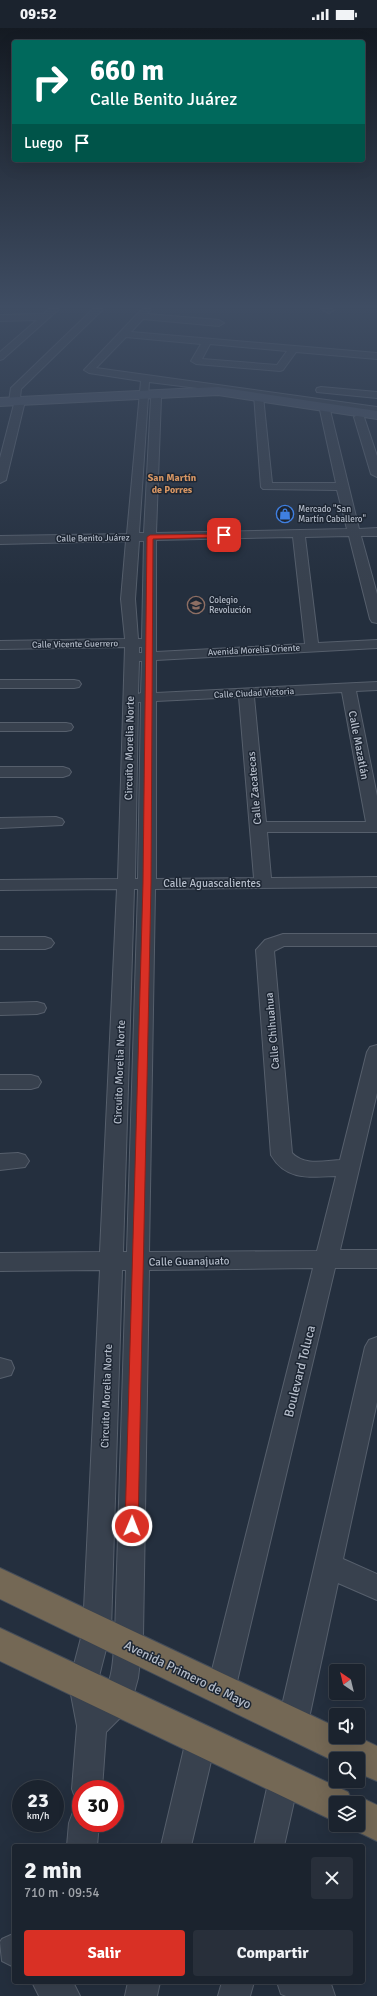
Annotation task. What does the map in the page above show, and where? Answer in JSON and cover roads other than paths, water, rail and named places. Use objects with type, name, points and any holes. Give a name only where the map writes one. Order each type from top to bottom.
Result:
[{"type":"highway","name":"Avenida Primero de Mayo","points":[[0,1583],[377,1764]]},
{"type":"highway","points":[[0,1644],[329,1801]]},
{"type":"highway","points":[[365,1817],[377,1823]]},
{"type":"street","points":[[0,480],[17,401]]},
{"type":"street","points":[[0,402],[21,401]]},
{"type":"street","name":"Circuito Morelia Norte","points":[[141,650],[128,599],[142,416],[148,401]]},
{"type":"street","name":"Circuito Morelia Norte","points":[[88,1780],[92,1726],[83,1684],[97,1630],[126,884],[140,698],[141,650],[150,537],[156,416],[152,401]]},
{"type":"street","points":[[258,401],[267,487],[342,486]]},
{"type":"street","points":[[290,401],[377,414]]},
{"type":"street","points":[[311,401],[377,410]]},
{"type":"street","points":[[348,406],[350,401]]},
{"type":"street","points":[[325,410],[342,486],[377,619]]},
{"type":"street","points":[[142,416],[156,416]]},
{"type":"street","points":[[359,417],[364,438],[377,474]]},
{"type":"street","points":[[364,438],[377,438]]},
{"type":"street","name":"Calle Benito Juárez","points":[[0,540],[377,532]]},
{"type":"street","points":[[298,534],[312,647]]},
{"type":"street","name":"Avenida Morelia Oriente","points":[[141,650],[312,647],[377,644]]},
{"type":"street","name":"Calle Vicente Guerrero","points":[[0,645],[141,650]]},
{"type":"street","points":[[0,684],[74,684]]},
{"type":"street","name":"Calle Ciudad Victoria","points":[[140,698],[377,686]]},
{"type":"street","name":"Calle Mazatlán","points":[[348,687],[376,827]]},
{"type":"street","name":"Calle Zacatecas","points":[[246,693],[263,882]]},
{"type":"street","name":"Circuito Morelia Norte","points":[[92,1726],[118,1700],[124,1678],[128,1644],[147,883],[140,698]]},
{"type":"street","points":[[0,727],[66,727]]},
{"type":"street","points":[[0,772],[63,772]]},
{"type":"street","points":[[0,823],[56,822]]},
{"type":"street","points":[[258,827],[376,827]]},
{"type":"street","name":"Calle Aguascalientes","points":[[0,885],[377,882]]},
{"type":"street","name":"Calle Chihuahua","points":[[349,1168],[299,1168],[290,1164],[282,1155],[265,950],[271,944],[283,940],[377,940]]},
{"type":"street","points":[[0,943],[45,943]]},
{"type":"street","points":[[0,1009],[37,1008]]},
{"type":"street","name":"Boulevard Toluca","points":[[221,1690],[377,1052]]},
{"type":"street","points":[[0,1082],[31,1082]]},
{"type":"street","name":"Calle Guanajuato","points":[[0,1262],[377,1259]]},
{"type":"street","points":[[293,1723],[376,1358]]},
{"type":"street","points":[[328,1565],[377,1587]]},
{"type":"street","points":[[176,1844],[201,1740]]},
{"type":"street","points":[[269,1844],[284,1779]]},
{"type":"street","points":[[82,1844],[83,1832]]},
{"type":"street","points":[[50,1984],[64,1996]]},
{"type":"street","points":[[69,1996],[70,1984]]},
{"type":"street","points":[[141,1996],[144,1984]]},
{"type":"street","points":[[234,1996],[237,1984]]},
{"type":"street","points":[[297,1984],[319,1996]]},
{"type":"place","name":"Mercado \"San Martín Caballero\"","points":[[285,514]]},
{"type":"place","name":"Colegio Revolución","points":[[196,605]]},
{"type":"district","name":"San Martín de Porres","points":[[172,482]]}]
